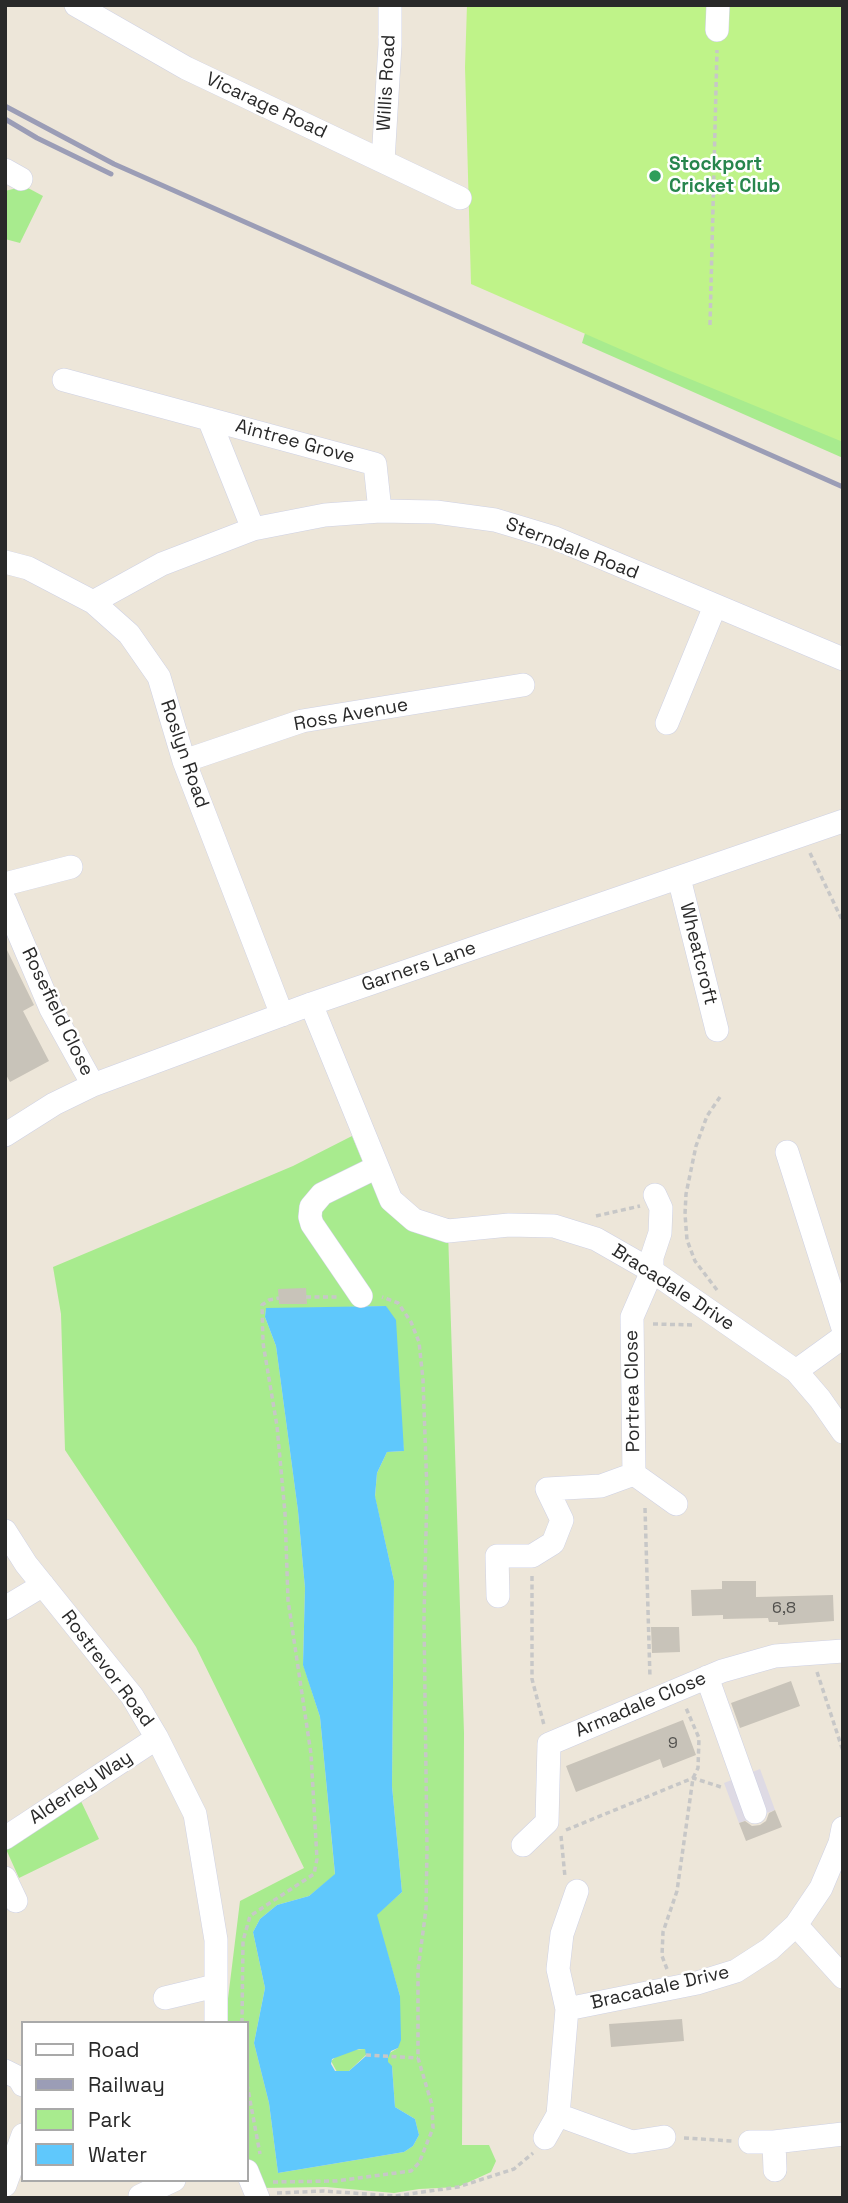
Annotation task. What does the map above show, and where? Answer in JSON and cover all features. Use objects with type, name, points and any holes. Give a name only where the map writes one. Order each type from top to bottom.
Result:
[{"type":"street","name":"Vicarage Road","points":[[76,5],[186,68],[460,198]]},
{"type":"street","name":"Willis Road","points":[[383,161],[390,5]]},
{"type":"street","points":[[717,30],[718,5]]},
{"type":"street","name":"Aintree Grove","points":[[64,380],[375,464],[380,511]]},
{"type":"street","name":"Aintree Grove","points":[[209,419],[253,529]]},
{"type":"street","name":"Sterndale Road","points":[[93,602],[162,564],[253,529],[325,515],[380,511],[436,512],[495,520],[555,538],[843,659]]},
{"type":"street","name":"Roslyn Road","points":[[5,562],[28,568],[93,602],[130,634],[159,677],[184,761],[282,1015]]},
{"type":"street","points":[[667,723],[715,606]]},
{"type":"street","name":"Ross Avenue","points":[[184,761],[302,721],[523,685]]},
{"type":"street","name":"Garners Lane","points":[[5,1135],[54,1104],[93,1085],[311,1004],[843,821]]},
{"type":"street","points":[[5,884],[71,867]]},
{"type":"street","name":"Wheatcroft","points":[[679,878],[717,1030]]},
{"type":"street","name":"Rosefield Close","points":[[5,901],[51,1009],[93,1085]]},
{"type":"street","name":"Bracadale Drive","points":[[311,1004],[391,1200],[414,1220],[448,1231],[509,1225],[554,1226],[596,1239],[652,1271],[796,1371],[843,1432]]},
{"type":"street","points":[[787,1152],[843,1328]]},
{"type":"street","points":[[361,1296],[312,1224],[311,1207],[322,1194],[377,1167]]},
{"type":"street","name":"Portrea Close","points":[[532,1556],[553,1543],[562,1520],[547,1489],[601,1486],[639,1478],[632,1317],[652,1271],[652,1257],[660,1233],[662,1208],[657,1198]]},
{"type":"street","points":[[796,1371],[843,1337]]},
{"type":"street","points":[[639,1478],[676,1504]]},
{"type":"street","name":"Rostrevor Road","points":[[5,1531],[43,1585],[132,1696],[158,1738],[195,1814],[216,1940],[216,2021]]},
{"type":"street","points":[[498,1596],[497,1556],[532,1556]]},
{"type":"street","points":[[5,1608],[43,1585]]},
{"type":"street","name":"Armadale Close","points":[[549,1744],[707,1677],[775,1656],[843,1651]]},
{"type":"street","points":[[707,1677],[753,1805]]},
{"type":"street","name":"Alderley Way","points":[[5,1838],[158,1738]]},
{"type":"street","points":[[523,1845],[547,1822],[549,1744]]},
{"type":"street","name":"Bracadale Drive","points":[[567,2009],[673,1988],[736,1971],[770,1949],[796,1926],[821,1888],[840,1843],[843,1828]]},
{"type":"street","points":[[5,1878],[16,1901]]},
{"type":"street","name":"Bracadale Drive","points":[[545,2138],[558,2115],[567,2009],[558,1969],[562,1934],[577,1891]]},
{"type":"street","points":[[796,1926],[843,1978]]},
{"type":"street","points":[[165,1998],[215,1986]]},
{"type":"street","points":[[5,2071],[21,2082]]},
{"type":"street","points":[[558,2115],[632,2142],[664,2137]]},
{"type":"street","points":[[750,2142],[774,2142],[843,2133]]},
{"type":"street","points":[[5,2185],[21,2141]]},
{"type":"street","points":[[774,2142],[775,2170]]},
{"type":"street","points":[[140,2196],[170,2182]]},
{"type":"path","points":[[710,325],[717,30]]},
{"type":"path","points":[[802,836],[843,922]]},
{"type":"path","points":[[718,1291],[695,1261],[687,1240],[685,1214],[686,1194],[696,1146],[707,1116],[720,1097]]},
{"type":"path","points":[[593,1217],[657,1198]]},
{"type":"path","points":[[258,2181],[336,2181],[411,2171],[419,2162],[433,2128],[432,2105],[418,2058],[418,1970],[426,1909],[427,1849],[424,1618],[427,1491],[419,1342],[411,1322],[398,1303],[384,1297],[306,1297]]},
{"type":"path","points":[[242,2021],[243,1941],[250,1916],[314,1874],[317,1858],[311,1754],[288,1600],[285,1513],[277,1426],[263,1343],[262,1305],[278,1298]]},
{"type":"path","points":[[632,1324],[731,1326]]},
{"type":"path","points":[[639,1478],[650,1702]]},
{"type":"path","points":[[532,1556],[533,1679],[549,1744]]},
{"type":"path","points":[[811,1654],[843,1751]]},
{"type":"path","points":[[673,1988],[662,1956],[663,1932],[677,1891],[693,1777],[698,1768],[699,1738],[678,1690]]},
{"type":"path","points":[[561,1832],[693,1777],[753,1805]]},
{"type":"path","points":[[366,2055],[418,2058]]},
{"type":"path","points":[[248,2093],[258,2181]]},
{"type":"path","points":[[664,2137],[750,2142]]},
{"type":"path","points":[[258,2181],[323,2191],[395,2196],[464,2186],[514,2169],[530,2156],[545,2138]]},
{"type":"shaded area","points":[[760,1769],[775,1810],[739,1823],[724,1783]]},
{"type":"green space","name":"Stockport Cricket Club","points":[[467,5],[843,5],[843,442],[668,370],[471,284],[465,67]]},
{"type":"green space","points":[[28,188],[43,196],[20,243],[5,239],[5,191]]},
{"type":"green space","points":[[588,323],[843,408],[843,458],[582,343]]},
{"type":"green space","points":[[352,1136],[367,1172],[391,1200],[448,1231],[464,1733],[462,2145],[489,2145],[496,2161],[491,2172],[458,2187],[394,2193],[326,2187],[259,2188],[248,2165],[248,2021],[225,2021],[240,1901],[304,1868],[196,1647],[65,1450],[61,1314],[53,1267],[293,1166]],"holes":[[[386,1306],[404,1451],[387,1452],[377,1473],[375,1497],[394,1581],[392,1786],[402,1892],[376,1915],[400,1996],[398,2048],[388,2054],[366,2052],[365,2049],[352,2050],[331,2061],[337,2072],[349,2071],[366,2055],[392,2066],[395,2107],[415,2119],[419,2135],[413,2146],[404,2152],[278,2173],[269,2103],[254,2043],[265,1988],[253,1932],[260,1919],[277,1905],[309,1896],[335,1875],[320,1717],[303,1664],[305,1588],[298,1511],[276,1346],[265,1317],[266,1309]]]},
{"type":"green space","points":[[79,1797],[99,1839],[19,1878],[5,1847]]},
{"type":"water","points":[[386,1306],[396,1320],[404,1451],[387,1452],[377,1473],[375,1496],[394,1581],[392,1786],[402,1892],[377,1915],[400,1996],[401,2040],[398,2048],[391,2051],[388,2058],[392,2066],[395,2107],[415,2119],[419,2135],[413,2146],[404,2152],[278,2173],[269,2103],[254,2043],[265,1988],[253,1932],[260,1919],[277,1905],[309,1896],[335,1874],[320,1717],[303,1665],[305,1588],[298,1511],[276,1346],[265,1317],[266,1308]],"holes":[[[365,2049],[366,2056],[349,2071],[335,2071],[331,2064],[332,2059]]]},
{"type":"building","points":[[5,946],[34,1005],[23,1011],[49,1061],[10,1082],[5,1073]]},
{"type":"building","points":[[306,1288],[307,1304],[279,1304],[278,1289]]},
{"type":"building","points":[[722,1581],[756,1581],[756,1597],[833,1595],[834,1621],[778,1625],[778,1622],[769,1622],[768,1618],[723,1619],[723,1615],[692,1616],[691,1590],[722,1589]]},
{"type":"building","points":[[651,1627],[679,1627],[680,1652],[652,1653]]},
{"type":"building","points":[[791,1681],[800,1706],[740,1728],[731,1703]]},
{"type":"building","points":[[683,1720],[696,1755],[663,1768],[660,1759],[576,1792],[566,1766]]},
{"type":"building","points":[[775,1810],[782,1827],[746,1841],[739,1823],[745,1821],[752,1826],[760,1825],[766,1821],[769,1813]]},
{"type":"building","points":[[682,2019],[684,2041],[611,2047],[609,2024]]},
{"type":"railway","points":[[5,106],[114,164],[843,487]]},
{"type":"railway","points":[[5,119],[37,138],[111,174]]},
{"type":"place","name":"Stockport Cricket Club","points":[[655,176]]}]
